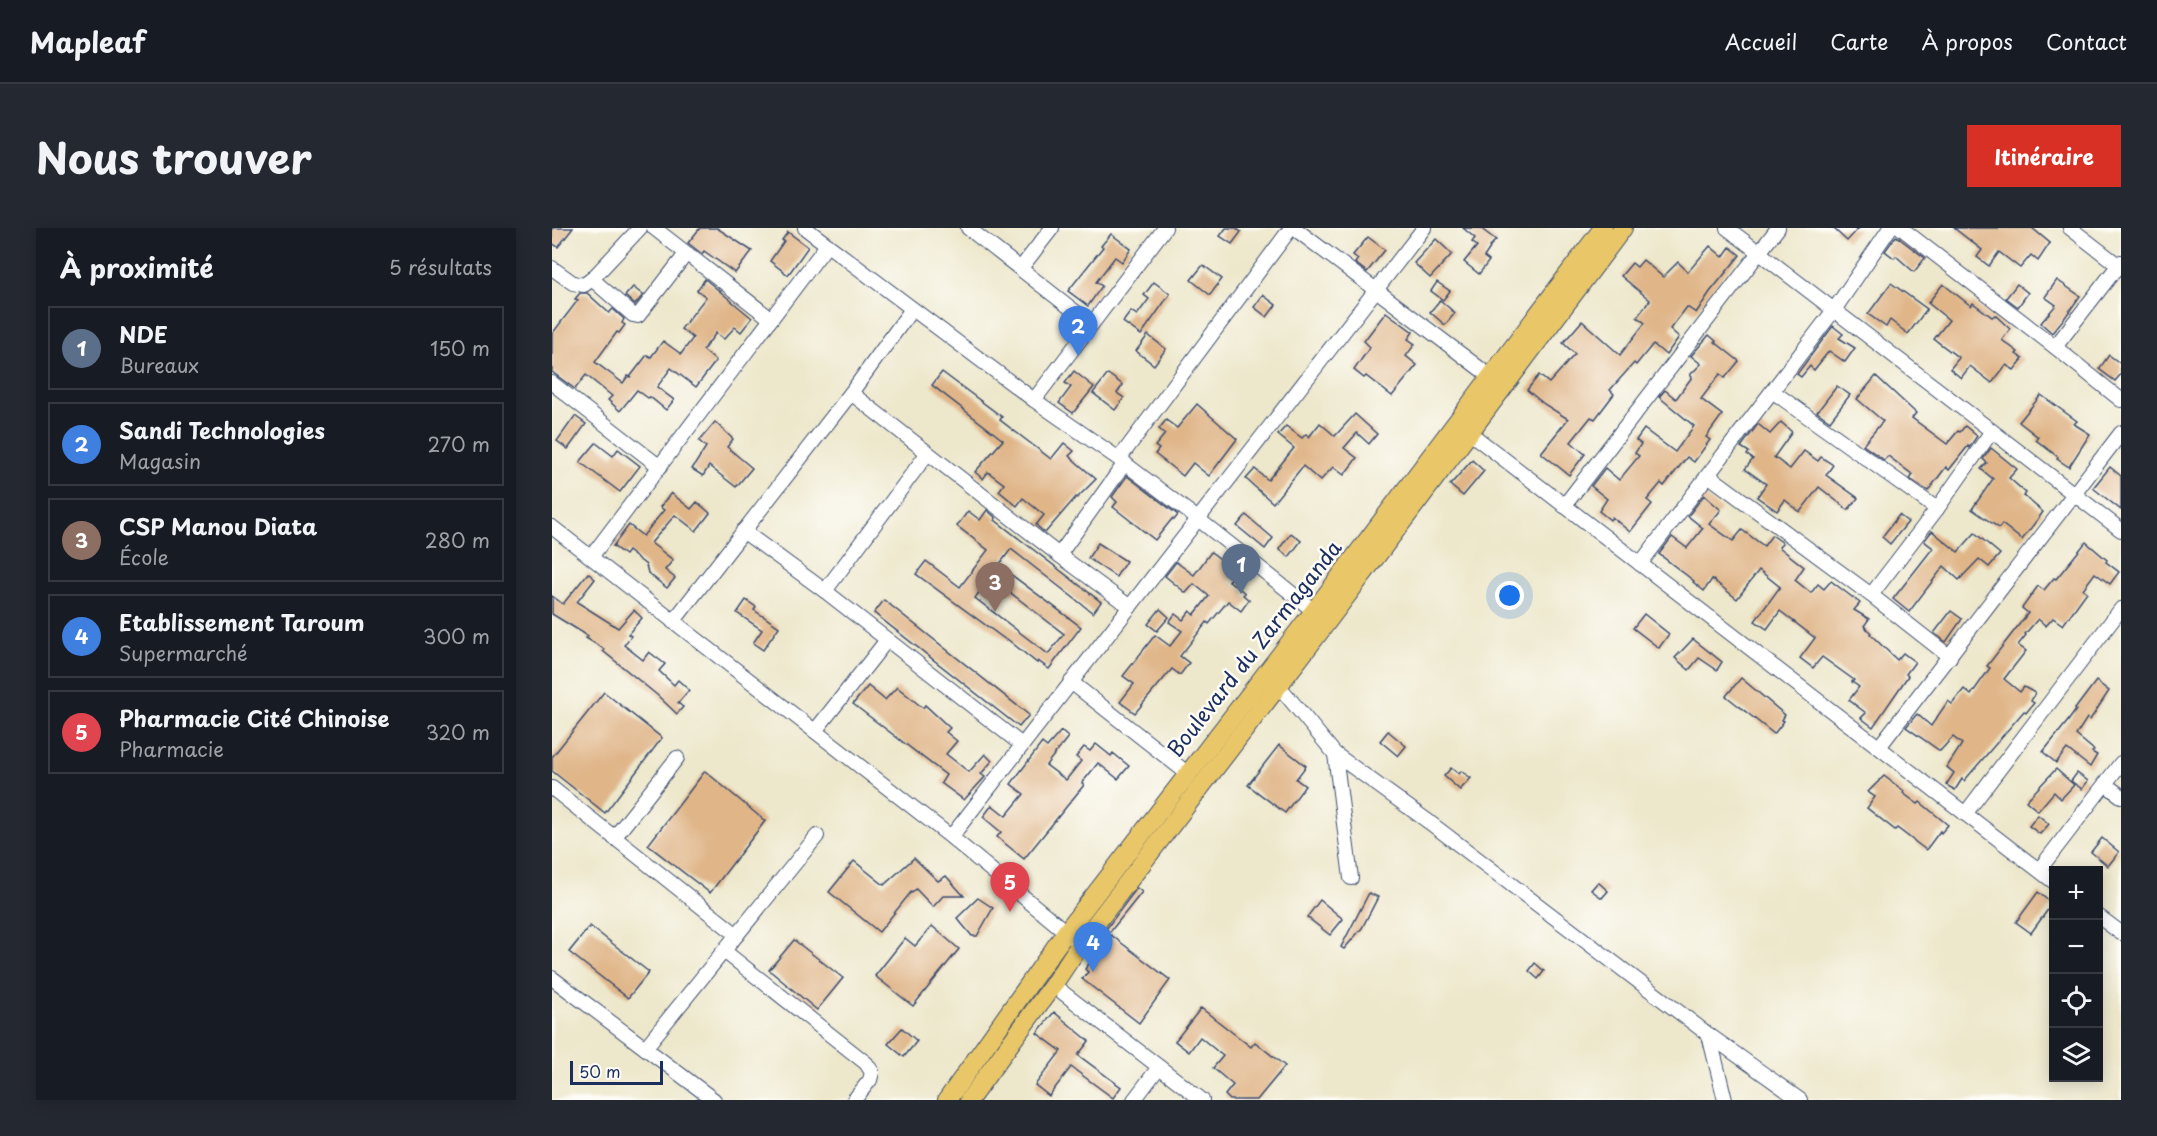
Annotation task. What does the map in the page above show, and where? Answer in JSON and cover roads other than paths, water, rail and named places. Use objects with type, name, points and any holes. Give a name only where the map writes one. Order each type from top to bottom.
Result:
[{"type":"main road","name":"Boulevard du Zarmaganda","points":[[969,1100],[1053,986],[1081,943],[1278,687],[1440,459],[1491,377],[1603,228]]},
{"type":"main road","name":"Boulevard du Zarmaganda","points":[[947,1100],[1066,932],[1187,773],[1314,611],[1440,459],[1470,433],[1623,228]]},
{"type":"street","points":[[552,268],[577,285],[584,285],[640,228]]},
{"type":"street","points":[[654,228],[771,319]]},
{"type":"street","points":[[805,228],[1034,400],[1122,461],[1314,611]]},
{"type":"street","points":[[968,228],[1091,324]]},
{"type":"street","points":[[1021,268],[1052,228]]},
{"type":"street","points":[[1034,400],[1165,228]]},
{"type":"street","points":[[1059,555],[1195,354],[1293,228],[1491,377]]},
{"type":"street","points":[[951,837],[1424,228]]},
{"type":"street","points":[[1727,228],[2121,530]]},
{"type":"street","points":[[1564,506],[1778,228]]},
{"type":"street","points":[[1640,564],[1834,310],[1890,228]]},
{"type":"street","points":[[1901,228],[2121,400]]},
{"type":"street","points":[[2055,347],[2120,263],[2070,228]]},
{"type":"street","points":[[591,557],[827,245]]},
{"type":"street","points":[[592,279],[633,315],[638,316],[686,254]]},
{"type":"street","points":[[674,622],[851,393],[912,309]]},
{"type":"street","points":[[552,382],[660,467]]},
{"type":"street","points":[[1772,391],[1937,509]]},
{"type":"street","points":[[851,393],[1059,555],[1130,606]]},
{"type":"street","points":[[1871,595],[1937,509],[1992,431]]},
{"type":"street","points":[[1470,433],[2049,878]]},
{"type":"street","points":[[1879,747],[2121,434]]},
{"type":"street","points":[[825,591],[927,454]]},
{"type":"street","points":[[1708,475],[1871,595],[1950,657]]},
{"type":"street","points":[[552,527],[951,837],[1081,943]]},
{"type":"street","points":[[743,531],[825,591],[1022,745]]},
{"type":"street","points":[[1965,814],[2121,609]]},
{"type":"street","points":[[815,731],[887,640]]},
{"type":"street","points":[[1268,671],[1278,687],[1335,754],[1438,829],[1709,1035],[1800,1100]]},
{"type":"street","points":[[1071,682],[1187,773]]},
{"type":"street","points":[[1335,754],[1351,878]]},
{"type":"street","points":[[614,838],[677,758]]},
{"type":"street","points":[[2039,870],[2121,762]]},
{"type":"street","points":[[2105,784],[2121,796]]},
{"type":"street","points":[[552,788],[736,935]]},
{"type":"street","points":[[645,1048],[817,836]]},
{"type":"street","points":[[2103,920],[2121,933]]},
{"type":"street","points":[[724,951],[866,1063],[872,1072],[870,1080],[854,1100]]},
{"type":"street","points":[[552,978],[714,1100]]},
{"type":"street","points":[[1053,986],[1202,1100]]},
{"type":"street","points":[[1709,1035],[1725,1100]]},
{"type":"street","points":[[1134,1100],[1159,1067]]},
{"type":"place","name":"Sandi Technologies","points":[[1078,356]]},
{"type":"place","name":"NDE","points":[[1241,594]]},
{"type":"place","name":"CSP Manou Diata","points":[[995,612]]},
{"type":"place","name":"Pharmacie Cité Chinoise","points":[[1010,912]]},
{"type":"place","name":"Etablissement Taroum","points":[[1093,972]]}]
